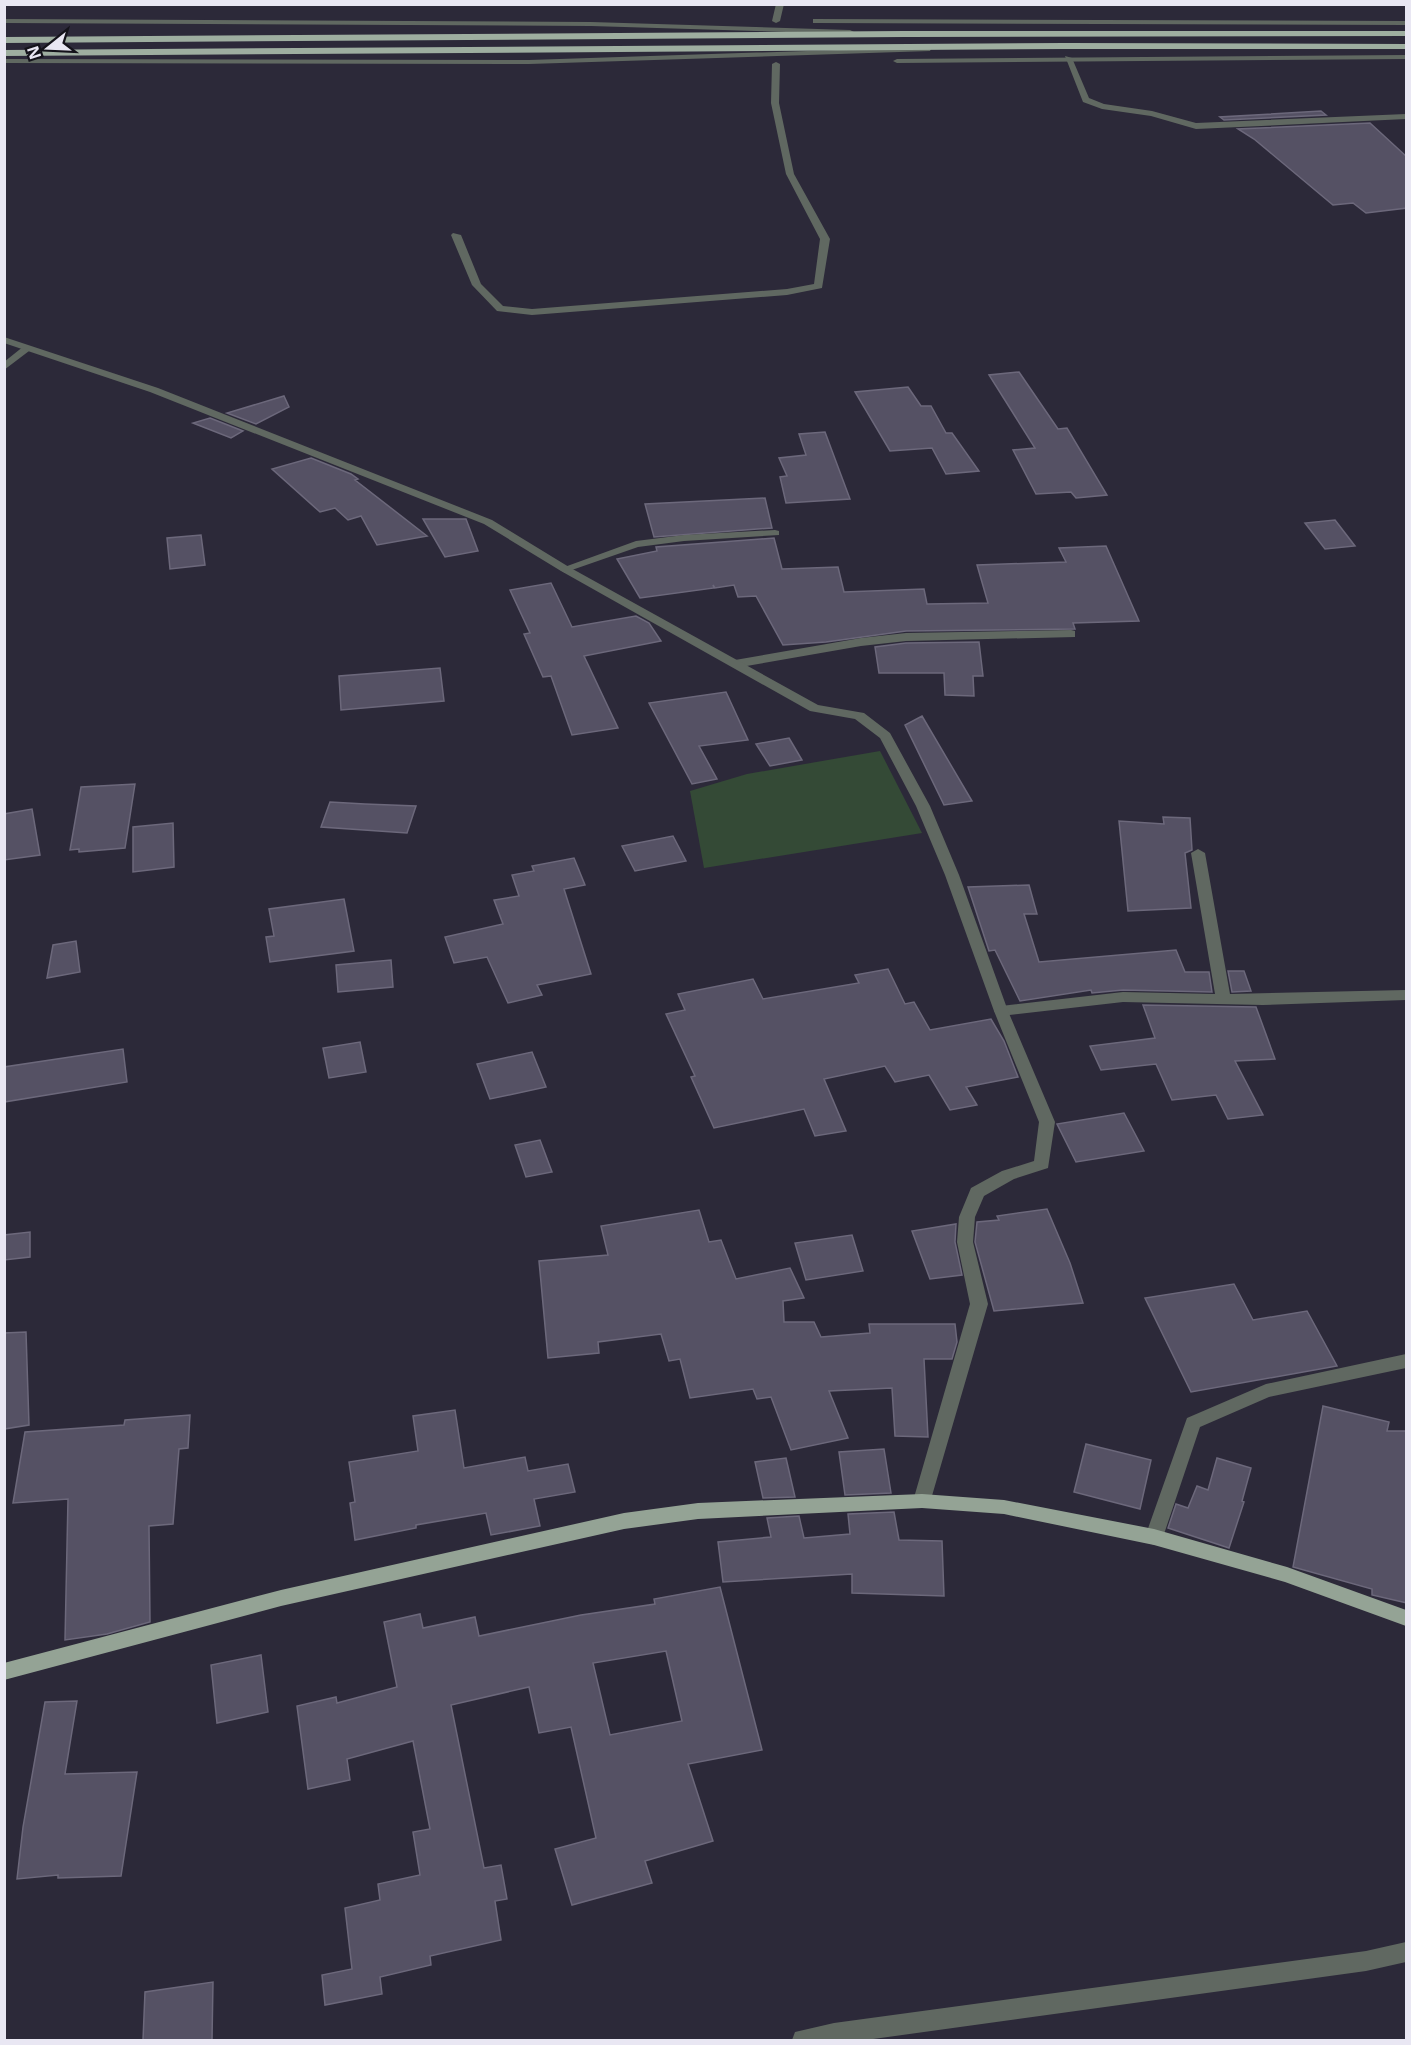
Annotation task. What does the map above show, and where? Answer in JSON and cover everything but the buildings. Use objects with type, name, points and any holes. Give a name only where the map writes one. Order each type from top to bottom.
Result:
[{"type":"highway","points":[[4,40],[904,34],[1407,34]]},
{"type":"highway","points":[[4,53],[978,47],[1407,47]]},
{"type":"main road","points":[[4,1672],[281,1598],[624,1521],[698,1511],[922,1501],[1005,1507],[1154,1537],[1287,1575],[1407,1618]]},
{"type":"street","points":[[776,21],[780,4]]},
{"type":"street","points":[[591,24],[683,19],[1407,23]]},
{"type":"street","points":[[4,21],[591,24],[904,34]]},
{"type":"street","points":[[4,61],[570,60],[978,47]]},
{"type":"street","points":[[885,61],[1407,57]]},
{"type":"street","points":[[1068,58],[1086,100],[1102,106],[1152,114],[1196,126],[1407,117]]},
{"type":"street","points":[[570,60],[664,66],[727,65]]},
{"type":"street","points":[[456,235],[477,285],[500,309],[532,312],[787,292],[819,286],[825,239],[790,174],[774,103],[775,64]]},
{"type":"street","points":[[4,340],[154,390],[488,522],[565,569],[814,708],[859,716],[885,736],[923,806],[952,876],[1001,1011],[1047,1122],[1042,1164],[1008,1175],[977,1192],[968,1217],[965,1242],[979,1304],[922,1501]]},
{"type":"street","points":[[4,367],[28,348]]},
{"type":"street","points":[[565,569],[636,544],[684,538],[775,533]]},
{"type":"street","points":[[735,664],[861,642],[906,637],[1071,634]]},
{"type":"street","points":[[1198,853],[1223,999]]},
{"type":"street","points":[[1001,1011],[1123,997],[1263,1000],[1407,995]]},
{"type":"street","points":[[1154,1537],[1194,1423],[1266,1391],[1407,1361]]},
{"type":"street","points":[[803,2040],[1366,1960],[1407,1952]]},
{"type":"green space","points":[[880,751],[922,833],[704,868],[690,791],[747,774]]}]
